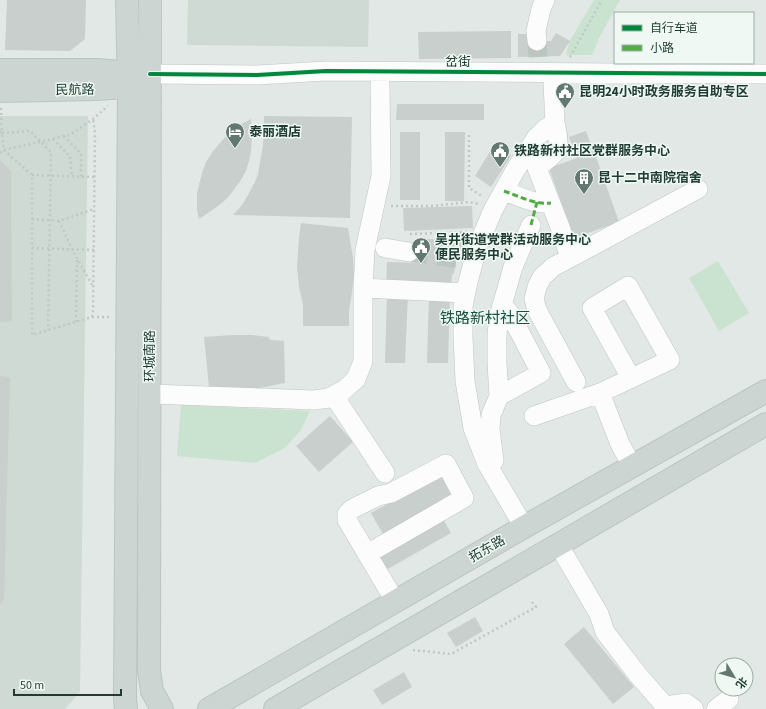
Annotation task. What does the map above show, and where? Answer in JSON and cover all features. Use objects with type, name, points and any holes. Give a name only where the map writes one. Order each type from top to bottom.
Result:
[{"type":"main road","name":"环城南路","points":[[126,709],[129,80],[127,0]]},
{"type":"main road","name":"环城南路","points":[[150,0],[149,670],[152,691],[162,709]]},
{"type":"main road","name":"民航路","points":[[0,70],[97,70],[129,80]]},
{"type":"main road","name":"民航路","points":[[0,101],[96,89],[129,80],[150,80]]},
{"type":"main road","name":"拓东路","points":[[209,709],[524,527],[766,391]]},
{"type":"main road","points":[[275,709],[766,424]]},
{"type":"street","points":[[545,0],[541,9],[536,31],[546,66],[559,147],[555,153],[537,168],[570,258]]},
{"type":"street","name":"岔街","points":[[150,80],[326,72],[546,66],[766,74]]},
{"type":"street","name":"岔街","points":[[150,80],[257,86],[326,82],[380,82],[546,66],[766,85]]},
{"type":"street","points":[[150,394],[314,400],[334,396],[344,390],[356,379],[363,361],[365,250],[381,176],[380,82]]},
{"type":"street","points":[[524,527],[487,464],[473,428],[465,382],[463,307],[467,260],[477,248],[493,210],[516,169],[536,138],[545,129],[555,123]]},
{"type":"street","points":[[576,382],[537,310],[534,299],[537,287],[542,277],[553,267],[698,189]]},
{"type":"street","points":[[504,191],[537,202],[545,204],[551,203]]},
{"type":"street","points":[[497,480],[490,429],[491,415],[499,396],[496,363],[499,316],[513,267],[531,225]]},
{"type":"street","points":[[385,248],[408,243]]},
{"type":"street","points":[[534,416],[600,393],[670,360],[628,286],[592,308],[631,378]]},
{"type":"street","points":[[364,288],[465,293]]},
{"type":"street","points":[[499,396],[541,373],[510,314],[502,304]]},
{"type":"street","points":[[600,393],[620,444],[632,466]]},
{"type":"street","points":[[334,396],[385,473]]},
{"type":"street","points":[[367,554],[464,498],[446,464],[391,494],[378,496],[352,509],[347,514],[347,520],[367,554],[395,601]]},
{"type":"street","points":[[558,544],[599,614],[605,632],[638,675],[665,706],[686,703],[694,709]]},
{"type":"path","points":[[546,66],[602,0]]},
{"type":"path","points":[[0,101],[1,132],[4,150],[32,175],[95,178]]},
{"type":"path","points":[[0,153],[4,150],[70,135],[93,119],[95,133],[95,178],[92,318],[32,335],[32,175]]},
{"type":"path","points":[[1,132],[30,131],[51,152],[48,330]]},
{"type":"path","points":[[469,135],[470,188]]},
{"type":"path","points":[[64,136],[81,154],[81,177]]},
{"type":"path","points":[[53,139],[70,156],[72,176]]},
{"type":"path","points":[[374,206],[431,206],[469,202],[480,204],[493,210]]},
{"type":"path","points":[[32,219],[59,221],[94,209]]},
{"type":"path","points":[[59,221],[72,249],[93,287]]},
{"type":"path","points":[[408,243],[483,232]]},
{"type":"path","points":[[32,248],[94,250]]},
{"type":"path","points":[[76,322],[77,258]]},
{"type":"path","points":[[412,650],[451,654],[536,607],[532,602]]},
{"type":"shaded area","points":[[188,0],[369,0],[368,47],[187,45]]},
{"type":"shaded area","points":[[0,116],[88,116],[80,692],[65,709],[0,709]]},
{"type":"green space","points":[[594,0],[620,0],[599,38],[592,55],[566,55],[569,42]]},
{"type":"green space","points":[[718,261],[749,313],[719,331],[689,278]]},
{"type":"green space","points":[[181,405],[310,411],[301,430],[285,448],[255,463],[177,456]]},
{"type":"building","points":[[7,0],[86,0],[85,39],[70,51],[5,50]]},
{"type":"building","points":[[511,31],[511,58],[419,59],[418,32]]},
{"type":"building","points":[[556,33],[570,41],[560,56],[518,57],[518,34],[533,34],[533,41],[551,41]]},
{"type":"building","points":[[397,104],[484,104],[484,120],[396,120]]},
{"type":"building","points":[[264,116],[352,117],[350,218],[233,215],[242,205],[258,174],[263,145]]},
{"type":"building","points":[[251,119],[251,152],[246,171],[229,196],[199,219],[197,210],[197,193],[206,162],[213,151],[228,134],[241,124]]},
{"type":"building","name":"昆十二中南院宿舍","points":[[586,131],[593,151],[581,155],[594,151],[619,222],[574,238],[549,168],[577,158],[569,137]]},
{"type":"building","points":[[400,132],[420,132],[420,200],[400,200]]},
{"type":"building","points":[[445,132],[465,132],[464,201],[445,201]]},
{"type":"building","points":[[494,145],[511,156],[491,187],[475,176]]},
{"type":"building","points":[[0,160],[11,171],[12,321],[0,322]]},
{"type":"building","points":[[472,206],[473,228],[404,231],[403,208]]},
{"type":"building","points":[[301,223],[348,228],[354,273],[349,311],[349,326],[303,326],[303,305],[297,267]]},
{"type":"building","name":"吴井街道党群活动服务中心 便民服务中心","points":[[423,239],[467,240],[458,254],[454,274],[452,274],[451,287],[386,286],[387,262],[423,263]]},
{"type":"building","points":[[387,294],[408,294],[405,363],[385,363]]},
{"type":"building","points":[[429,295],[450,296],[448,363],[427,363]]},
{"type":"building","points":[[253,335],[269,337],[270,340],[284,341],[285,383],[246,390],[209,387],[204,337]]},
{"type":"building","points":[[0,376],[10,377],[4,599],[0,605]]},
{"type":"building","points":[[330,416],[353,442],[319,472],[296,446]]},
{"type":"building","points":[[446,471],[459,494],[384,536],[371,513]]},
{"type":"building","points":[[443,519],[451,533],[386,570],[379,556]]},
{"type":"building","points":[[475,617],[483,631],[456,647],[447,633]]},
{"type":"building","points":[[584,627],[634,687],[613,704],[564,644]]},
{"type":"building","points":[[404,672],[412,687],[382,705],[373,690]]},
{"type":"tunnel","points":[[537,41],[538,57]]},
{"type":"tunnel","points":[[409,252],[460,259]]},
{"type":"marked path","points":[[504,191],[539,203],[551,203]]},
{"type":"marked path","points":[[531,225],[537,202]]},
{"type":"cycle path","points":[[150,74],[257,75],[326,71],[766,74]]},
{"type":"place","name":"昆明24小时政务服务自助专区","points":[[565,109]]},
{"type":"place","name":"泰丽酒店","points":[[235,149]]},
{"type":"place","name":"铁路新村社区党群服务中心","points":[[500,168]]},
{"type":"place","name":"昆十二中南院宿舍","points":[[584,195]]},
{"type":"place","name":"吴井街道党群活动服务中心 便民服务中心","points":[[421,264]]},
{"type":"district","name":"铁路新村社区","points":[[485,318]]}]
